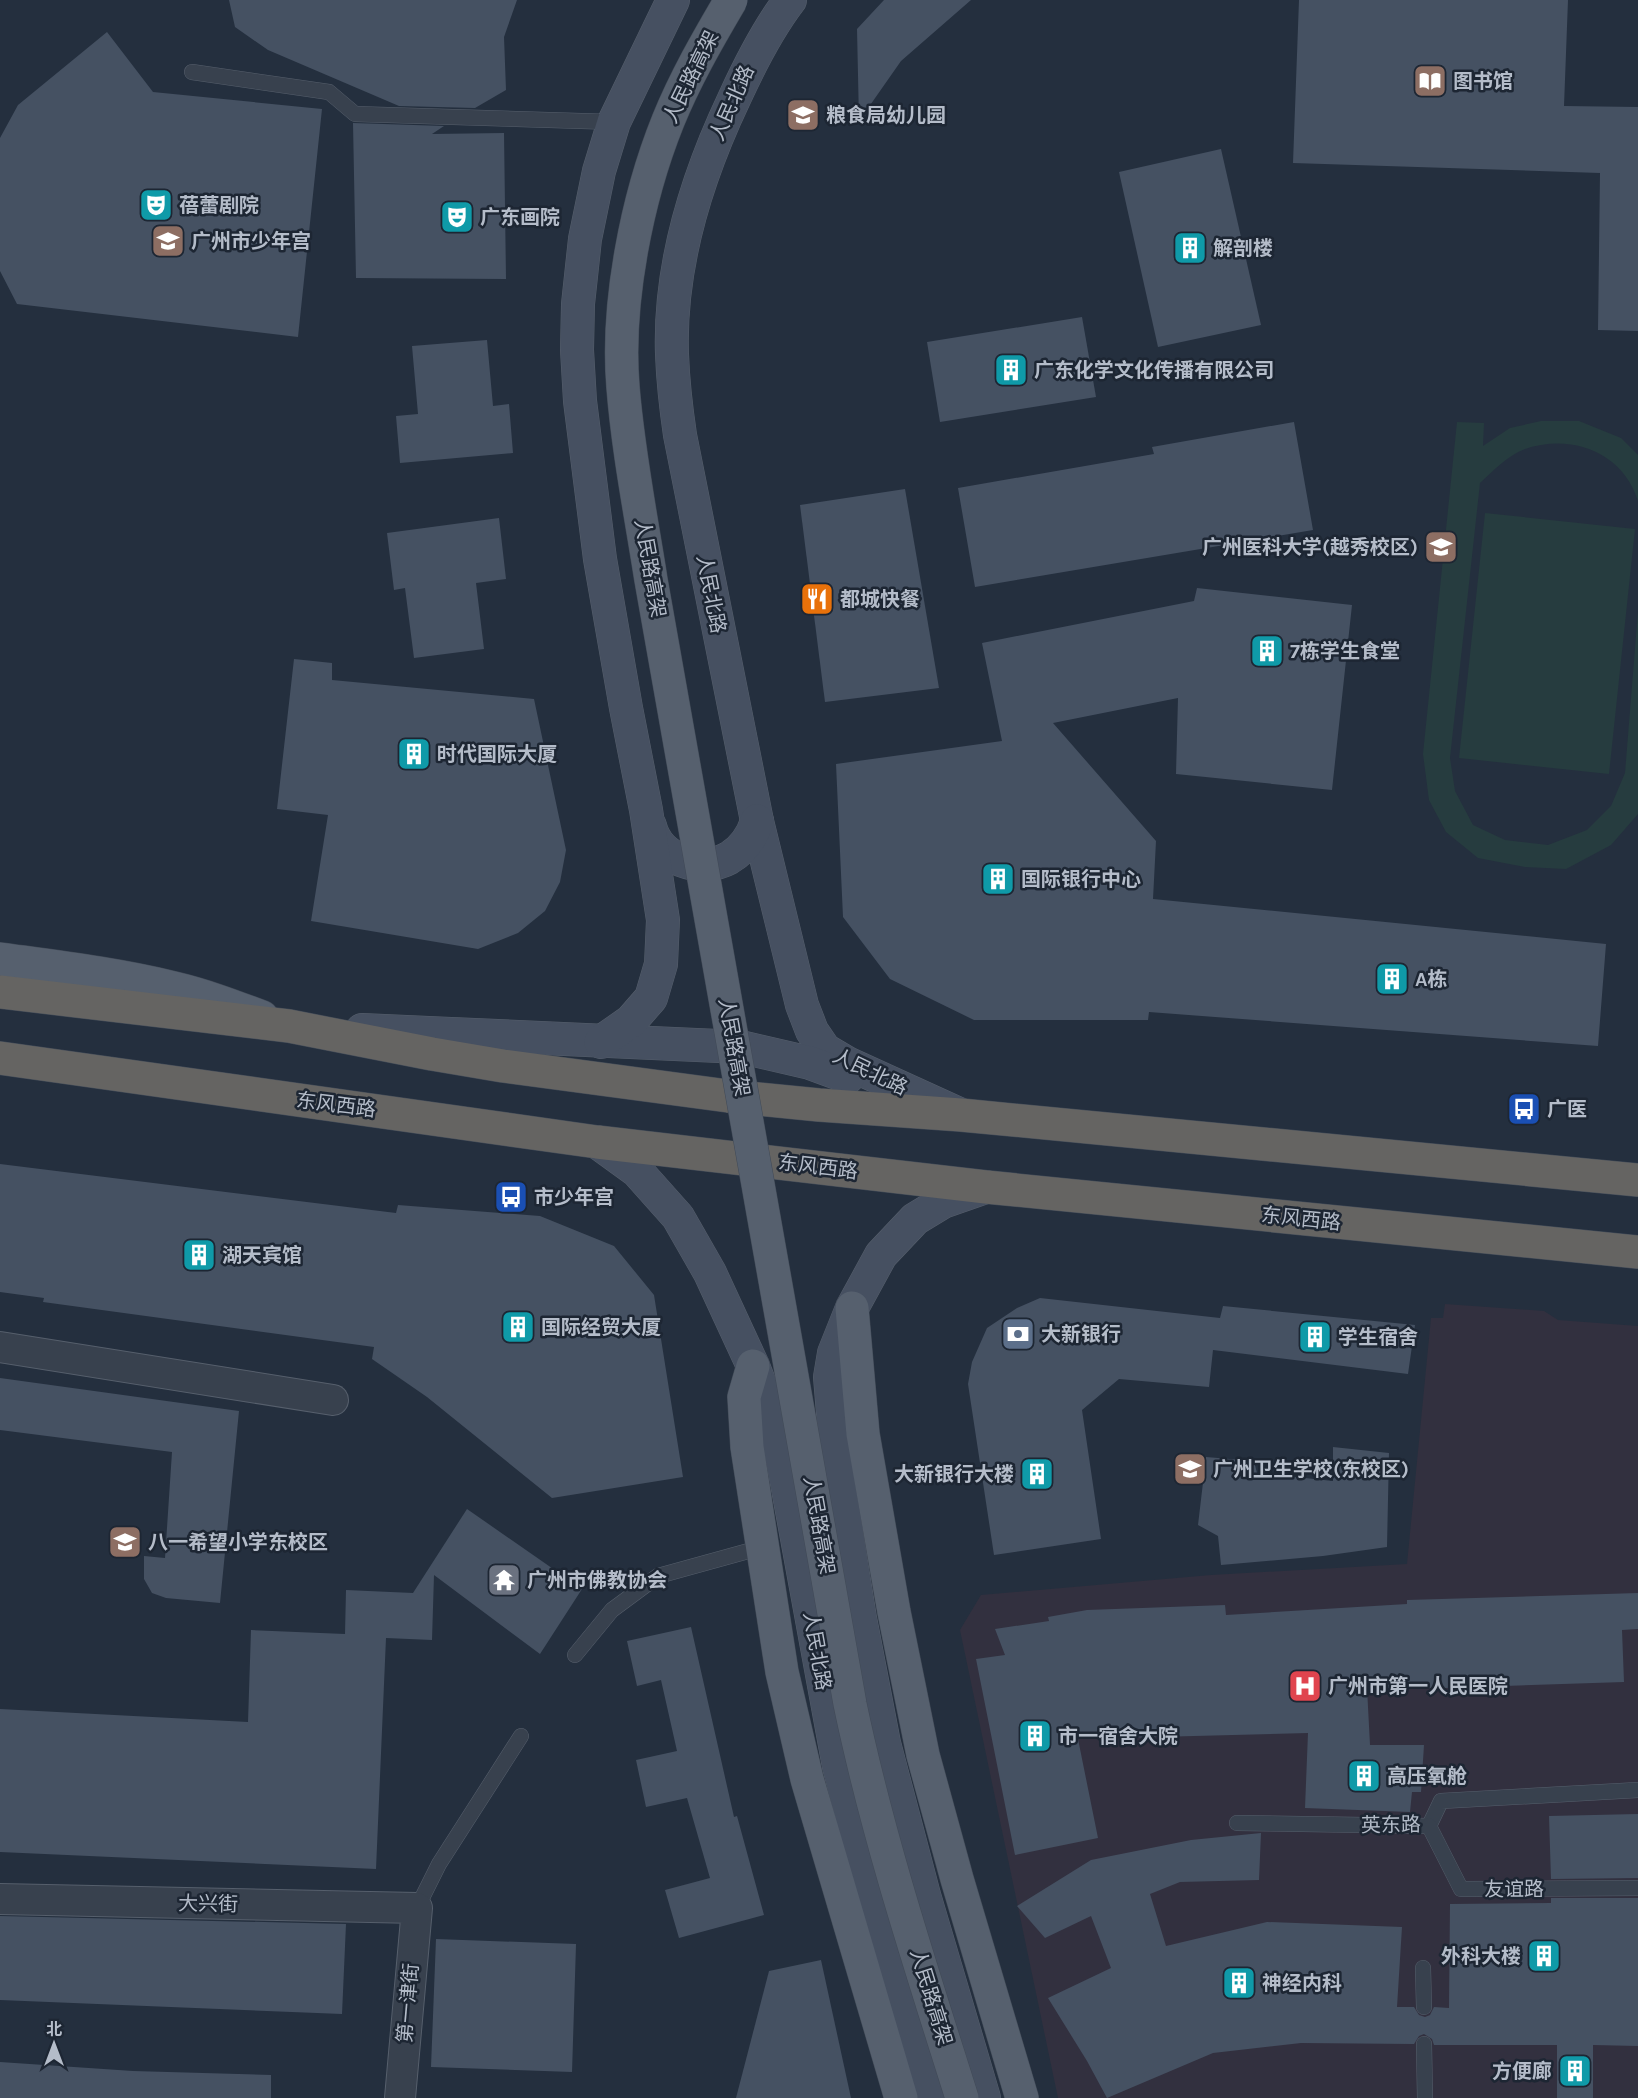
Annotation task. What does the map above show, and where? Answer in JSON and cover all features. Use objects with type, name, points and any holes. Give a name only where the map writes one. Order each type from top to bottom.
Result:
[{"type":"highway","points":[[0,992],[289,1026],[432,1054],[577,1077],[728,1096],[961,1115],[1638,1180]]},
{"type":"highway","name":"东风西路","points":[[0,1058],[597,1142],[986,1187],[1638,1252]]},
{"type":"main road","points":[[601,1042],[631,1022],[651,998],[661,964],[663,920],[646,810],[600,559],[580,400],[577,350],[578,304],[585,239],[599,171],[614,122],[673,0]]},
{"type":"main road","name":"人民路高架","points":[[731,0],[711,34],[672,112],[642,204],[625,290],[622,385],[651,580],[850,1704],[865,1777],[884,1844],[962,2098]]},
{"type":"main road","name":"人民北路","points":[[790,0],[755,54],[710,152],[687,224],[679,265],[672,351],[674,391],[680,435],[757,821],[802,1005],[812,1031],[825,1050],[961,1115]]},
{"type":"main road","points":[[646,810],[652,835],[660,847],[679,861],[692,864],[712,864],[728,858],[743,847],[753,834],[757,821]]},
{"type":"main road","points":[[0,959],[114,975],[173,988],[214,999],[289,1026],[741,1047],[810,1063],[961,1115]]},
{"type":"main road","name":"人民北路","points":[[597,1142],[637,1171],[678,1217],[710,1273],[770,1407],[783,1462],[839,1767],[869,1882],[932,2098]]},
{"type":"main road","points":[[984,2098],[924,1895],[884,1743],[860,1618],[839,1486],[830,1377],[834,1353],[852,1308],[881,1255],[915,1219],[943,1202],[986,1187]]},
{"type":"main road","points":[[852,1308],[863,1434],[894,1612],[923,1755],[1022,2098]]},
{"type":"main road","points":[[834,1353],[753,1366],[744,1397],[747,1447],[782,1672],[807,1779],[901,2098]]},
{"type":"street","points":[[0,1347],[333,1400]]},
{"type":"street","name":"大兴街","points":[[0,1899],[417,1908]]},
{"type":"street","name":"第一津街","points":[[400,2098],[417,1908]]},
{"type":"lane","points":[[192,72],[329,92],[355,114],[614,122]]},
{"type":"lane","points":[[575,1655],[612,1610],[658,1576],[763,1547]]},
{"type":"lane","points":[[417,1908],[439,1864],[521,1736]]},
{"type":"lane","name":"英东路","points":[[1237,1823],[1429,1827],[1441,1801],[1638,1790]]},
{"type":"lane","name":"友谊路","points":[[1429,1827],[1461,1889],[1638,1888]]},
{"type":"lane","points":[[1423,1968],[1424,2007]]},
{"type":"lane","points":[[1424,2044],[1425,2098]]},
{"type":"shaded area","name":"广州市第一人民医院","points":[[1445,1304],[1544,1311],[1558,1320],[1638,1326],[1638,2098],[1058,2098],[960,1630],[981,1595],[1211,1575],[1407,1564],[1431,1318],[1443,1318]]},
{"type":"green space","points":[[1541,421],[1579,421],[1621,438],[1638,455],[1638,501],[1631,484],[1608,459],[1593,451],[1560,443],[1525,449],[1513,455],[1480,483],[1450,758],[1455,791],[1473,825],[1505,840],[1548,845],[1587,830],[1611,806],[1625,773],[1638,611],[1638,814],[1611,845],[1566,869],[1525,867],[1478,858],[1446,832],[1429,800],[1423,754],[1457,422],[1484,423],[1483,446],[1510,428]]},
{"type":"green space","points":[[1485,513],[1635,529],[1609,774],[1459,758]]},
{"type":"building","points":[[229,0],[517,0],[504,37],[506,90],[475,108],[399,106],[268,50],[235,27]]},
{"type":"building","points":[[884,0],[971,0],[901,61],[859,121],[857,29]]},
{"type":"building","name":"图书馆","points":[[1299,0],[1568,0],[1564,106],[1638,107],[1638,331],[1598,330],[1600,173],[1293,163]]},
{"type":"building","name":"蓓蕾剧院","points":[[107,32],[153,92],[322,109],[298,337],[17,304],[0,271],[0,138],[18,105]]},
{"type":"building","points":[[353,123],[444,126],[432,134],[504,133],[506,279],[356,278]]},
{"type":"building","name":"解剖楼","points":[[1221,149],[1261,325],[1158,347],[1119,172]]},
{"type":"building","name":"广东化学文化传播有限公司","points":[[1082,317],[1096,397],[940,422],[927,342]]},
{"type":"building","points":[[487,340],[493,406],[509,404],[513,453],[400,463],[396,416],[418,414],[412,346]]},
{"type":"building","points":[[1294,422],[1313,530],[975,587],[958,488],[1154,454],[1152,447]]},
{"type":"building","points":[[905,489],[939,688],[825,702],[800,505]]},
{"type":"building","points":[[499,518],[506,579],[476,583],[484,649],[414,658],[405,588],[394,590],[387,533]]},
{"type":"building","points":[[1197,588],[1352,605],[1332,790],[1176,774],[1178,698],[1053,723],[1156,841],[1153,899],[1606,944],[1598,1046],[1149,1012],[1148,1020],[974,1020],[890,979],[843,917],[836,764],[1002,741],[982,643],[1194,601]]},
{"type":"building","name":"时代国际大厦","points":[[294,659],[332,663],[332,680],[534,699],[566,850],[560,882],[545,911],[518,933],[478,949],[311,921],[328,815],[277,809]]},
{"type":"building","points":[[0,1164],[396,1213],[398,1205],[540,1216],[614,1246],[654,1295],[683,1477],[552,1498],[427,1397],[372,1359],[374,1347],[43,1302],[44,1298],[0,1292]]},
{"type":"building","name":"大新银行大楼","points":[[1040,1298],[1220,1318],[1223,1306],[1415,1325],[1408,1374],[1213,1350],[1209,1387],[1119,1379],[1082,1410],[1101,1539],[994,1555],[968,1384],[972,1362],[987,1328],[1017,1308]]},
{"type":"building","points":[[0,1378],[239,1411],[220,1603],[166,1598],[152,1593],[144,1579],[144,1556],[165,1558],[172,1452],[0,1430]]},
{"type":"building","points":[[1333,1447],[1389,1453],[1387,1547],[1323,1556],[1221,1565],[1218,1536],[1198,1525],[1206,1457],[1254,1461],[1257,1473],[1333,1481]]},
{"type":"building","points":[[467,1509],[582,1589],[540,1654],[434,1575],[432,1640],[386,1638],[376,1869],[0,1852],[0,1709],[248,1722],[251,1630],[345,1634],[346,1590],[413,1593]]},
{"type":"building","points":[[1638,1593],[1638,1629],[1622,1630],[1624,1682],[1446,1688],[1367,1688],[1370,1745],[1424,1745],[1421,1792],[1412,1792],[1410,1812],[1305,1808],[1308,1733],[1078,1739],[1098,1838],[1015,1855],[976,1659],[1005,1655],[995,1629],[1049,1621],[1048,1617],[1087,1610],[1225,1605],[1226,1615],[1407,1604],[1407,1600]]},
{"type":"building","points":[[691,1627],[734,1817],[737,1816],[764,1915],[679,1938],[665,1890],[710,1878],[687,1798],[646,1807],[636,1760],[677,1751],[661,1680],[637,1686],[627,1641]]},
{"type":"building","points":[[1638,1814],[1638,1878],[1551,1879],[1549,1816]]},
{"type":"building","points":[[1261,1833],[1259,1880],[1180,1882],[1150,1894],[1166,1946],[1267,1922],[1402,1927],[1397,2007],[1414,2007],[1419,2015],[1425,2017],[1430,2015],[1434,2007],[1449,2008],[1450,1904],[1551,1903],[1551,1898],[1638,1898],[1638,2046],[1593,2045],[1593,2098],[1557,2098],[1557,2045],[1434,2045],[1432,2039],[1424,2034],[1419,2036],[1414,2044],[1301,2043],[1213,2053],[1107,2098],[1048,1998],[1111,1968],[1091,1916],[1045,1938],[1017,1906],[1091,1860],[1191,1840]]},
{"type":"building","points":[[0,1916],[346,1924],[342,2014],[0,2000]]},
{"type":"building","points":[[436,1939],[576,1944],[572,2072],[431,2067]]},
{"type":"building","points":[[821,1960],[851,2098],[736,2098],[769,1971]]},
{"type":"building","points":[[0,2062],[133,2071],[271,2075],[271,2098],[0,2098]]},
{"type":"place","name":"图书馆","points":[[1430,81]]},
{"type":"place","name":"粮食局幼儿园","points":[[803,115]]},
{"type":"place","name":"蓓蕾剧院","points":[[156,205]]},
{"type":"place","name":"广东画院","points":[[457,217]]},
{"type":"place","name":"广州市少年宫","points":[[168,241]]},
{"type":"place","name":"解剖楼","points":[[1190,248]]},
{"type":"place","name":"广东化学文化传播有限公司","points":[[1011,370]]},
{"type":"place","name":"广州医科大学(越秀校区)","points":[[1441,547]]},
{"type":"place","name":"都城快餐","points":[[817,599]]},
{"type":"place","name":"7栋学生食堂","points":[[1267,651]]},
{"type":"place","name":"时代国际大厦","points":[[414,754]]},
{"type":"place","name":"国际银行中心","points":[[998,879]]},
{"type":"place","name":"A栋","points":[[1392,979]]},
{"type":"place","name":"广医","points":[[1524,1109]]},
{"type":"place","name":"市少年宫","points":[[511,1197]]},
{"type":"place","name":"湖天宾馆","points":[[199,1255]]},
{"type":"place","name":"国际经贸大厦","points":[[518,1327]]},
{"type":"place","name":"大新银行","points":[[1018,1334]]},
{"type":"place","name":"学生宿舍","points":[[1315,1337]]},
{"type":"place","name":"广州卫生学校(东校区)","points":[[1190,1469]]},
{"type":"place","name":"大新银行大楼","points":[[1037,1474]]},
{"type":"place","name":"八一希望小学东校区","points":[[125,1542]]},
{"type":"place","name":"广州市佛教协会","points":[[504,1580]]},
{"type":"place","name":"广州市第一人民医院","points":[[1305,1686]]},
{"type":"place","name":"市一宿舍大院","points":[[1035,1736]]},
{"type":"place","name":"高压氧舱","points":[[1364,1776]]},
{"type":"place","name":"外科大楼","points":[[1544,1956]]},
{"type":"place","name":"神经内科","points":[[1239,1983]]},
{"type":"place","name":"方便廊","points":[[1575,2071]]}]
